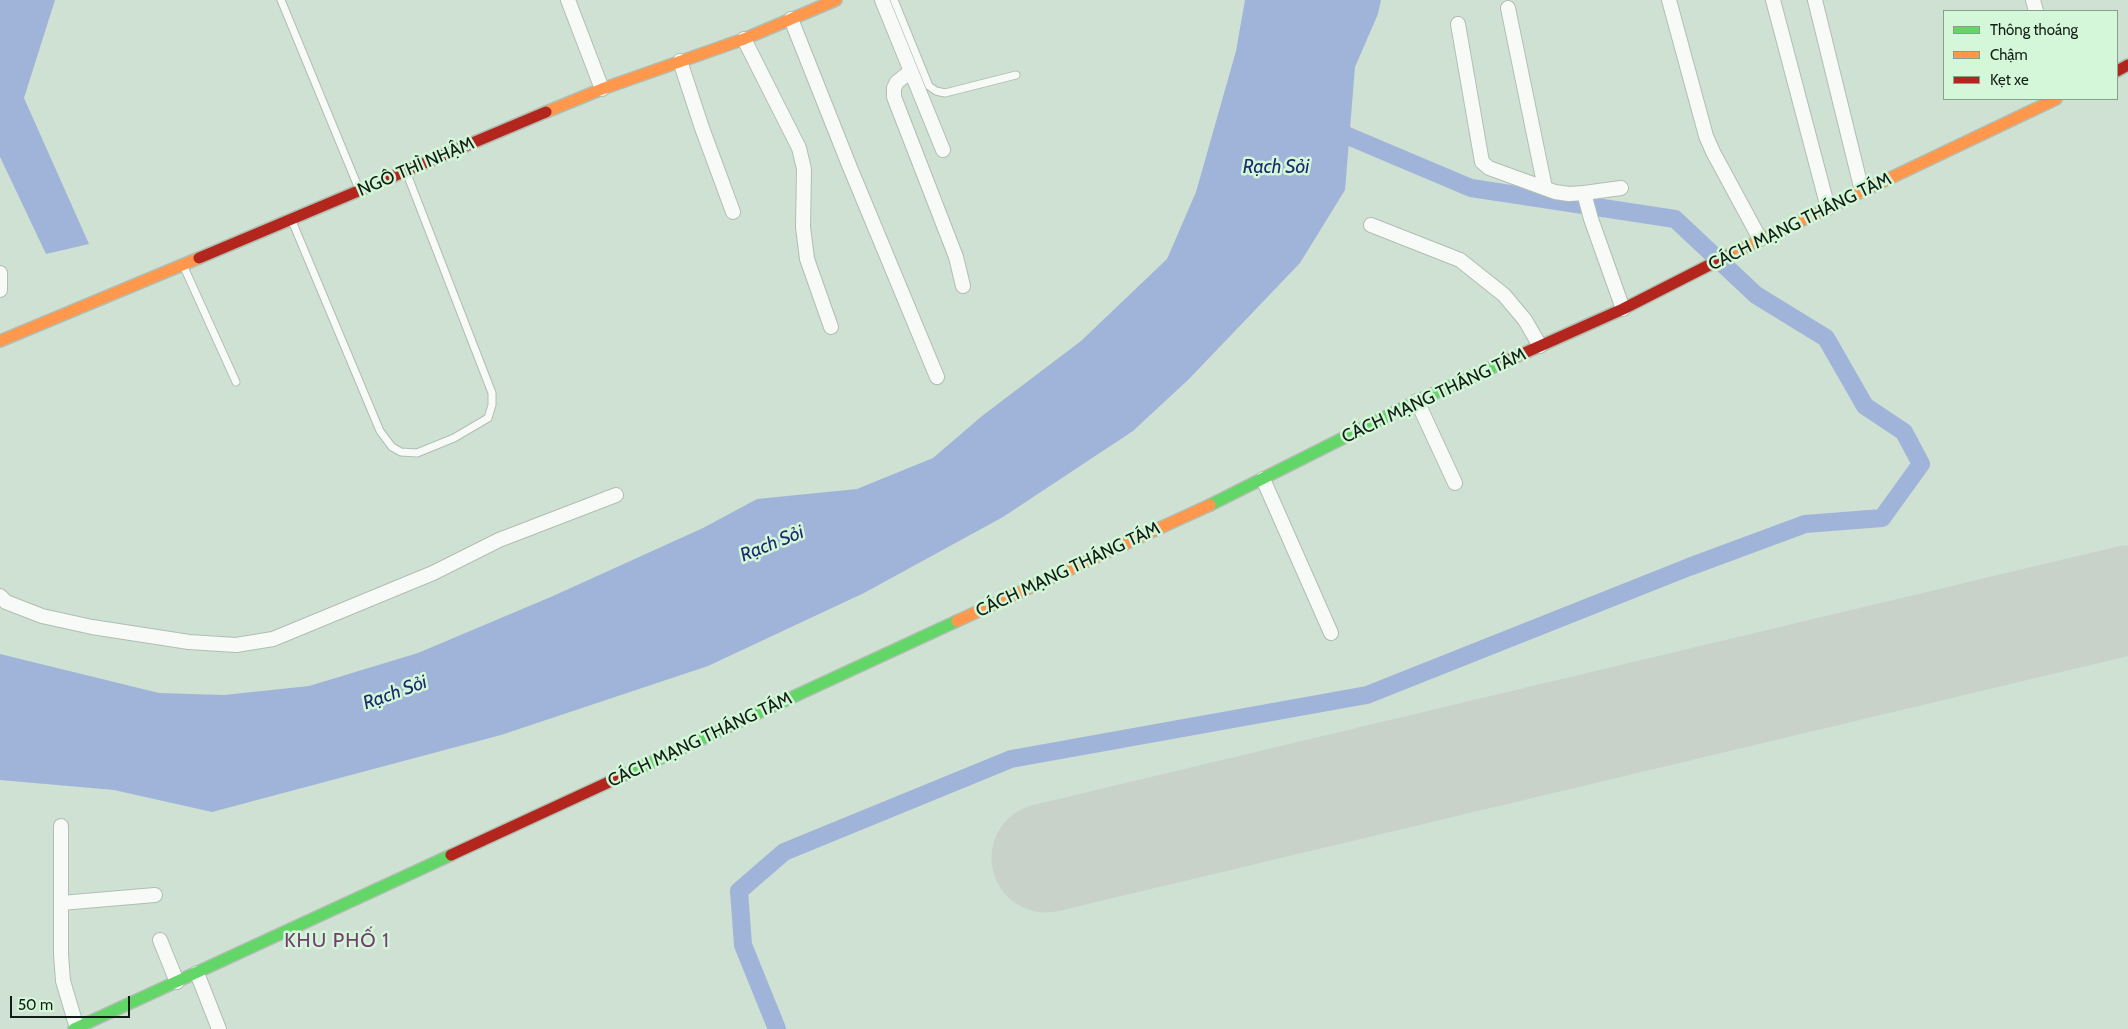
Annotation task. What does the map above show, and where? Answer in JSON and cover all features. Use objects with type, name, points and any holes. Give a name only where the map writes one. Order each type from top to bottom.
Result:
[{"type":"main road","name":"NGÔ THÌ NHẬM","points":[[0,341],[602,89],[744,39],[836,0]]},
{"type":"main road","name":"CÁCH MẠNG THÁNG TÁM","points":[[76,1028],[1212,504],[1417,402],[1623,309],[1862,191],[2054,100]]},
{"type":"street","points":[[568,0],[602,89]]},
{"type":"street","points":[[882,0],[943,150]]},
{"type":"street","points":[[1669,0],[1706,136],[1757,242]]},
{"type":"street","points":[[1773,0],[1828,208]]},
{"type":"street","points":[[1815,0],[1862,191]]},
{"type":"street","points":[[1508,8],[1545,188]]},
{"type":"street","points":[[791,19],[848,165],[937,377]]},
{"type":"street","points":[[1458,24],[1482,162],[1489,168],[1545,188],[1586,198],[1621,188]]},
{"type":"street","points":[[744,39],[799,148],[804,169],[803,227],[807,258],[831,327]]},
{"type":"street","points":[[680,61],[733,212]]},
{"type":"street","points":[[911,71],[896,82],[894,97],[956,257],[963,286]]},
{"type":"street","points":[[1586,198],[1591,219],[1623,309]]},
{"type":"street","points":[[1371,225],[1460,260],[1504,295],[1525,320],[1540,346]]},
{"type":"street","points":[[0,273],[0,290]]},
{"type":"street","points":[[1417,402],[1455,483]]},
{"type":"street","points":[[1263,479],[1330,633]]},
{"type":"street","points":[[0,596],[6,602],[42,616],[189,642],[236,645],[273,639],[433,573],[499,540],[616,495]]},
{"type":"street","points":[[61,826],[63,981],[76,1028]]},
{"type":"street","points":[[61,903],[155,895]]},
{"type":"street","points":[[160,940],[177,982]]},
{"type":"street","points":[[197,973],[219,1029]]},
{"type":"lane","points":[[281,0],[359,191]]},
{"type":"lane","points":[[894,0],[929,86],[936,91],[945,93],[1016,75]]},
{"type":"lane","points":[[291,219],[380,431],[392,447],[401,452],[417,453],[454,438],[488,418],[492,405],[492,393],[406,171]]},
{"type":"lane","points":[[183,265],[236,382]]},
{"type":"water","points":[[0,0],[55,0],[24,98],[89,244],[46,254],[0,157]]},
{"type":"water","name":"Rạch Sỏi","points":[[1245,0],[1381,0],[1378,14],[1355,67],[1345,190],[1300,263],[1189,379],[1133,431],[1003,517],[864,593],[708,666],[501,735],[212,812],[114,790],[0,780],[0,654],[159,693],[224,695],[309,686],[418,653],[553,596],[703,528],[757,499],[857,489],[933,458],[982,416],[1081,341],[1167,259],[1196,192],[1236,51]]},
{"type":"waterway","points":[[777,1029],[743,945],[739,891],[784,852],[1011,759],[1367,695],[1689,567],[1805,524],[1882,518],[1921,464],[1904,432],[1865,406],[1826,338],[1756,295],[1675,219],[1471,188],[1329,128]]},
{"type":"runway","points":[[1046,858],[2128,600]]},
{"type":"traffic: fast","points":[[1210,505],[1417,401],[1502,363]]},
{"type":"traffic: fast","points":[[622,776],[957,621]]},
{"type":"traffic: fast","points":[[74,1029],[451,855]]},
{"type":"traffic: slow","points":[[546,112],[602,89],[744,39],[836,0]]},
{"type":"traffic: slow","points":[[1729,255],[2054,100]]},
{"type":"traffic: slow","points":[[0,341],[199,258]]},
{"type":"traffic: slow","points":[[957,621],[1210,505]]},
{"type":"traffic: jam","points":[[2118,70],[2128,65]]},
{"type":"traffic: jam","points":[[199,258],[546,112]]},
{"type":"traffic: jam","points":[[1502,363],[1623,309],[1729,255]]},
{"type":"traffic: jam","points":[[451,855],[622,776]]},
{"type":"district","name":"KHU PHỐ 1","points":[[337,941]]}]
